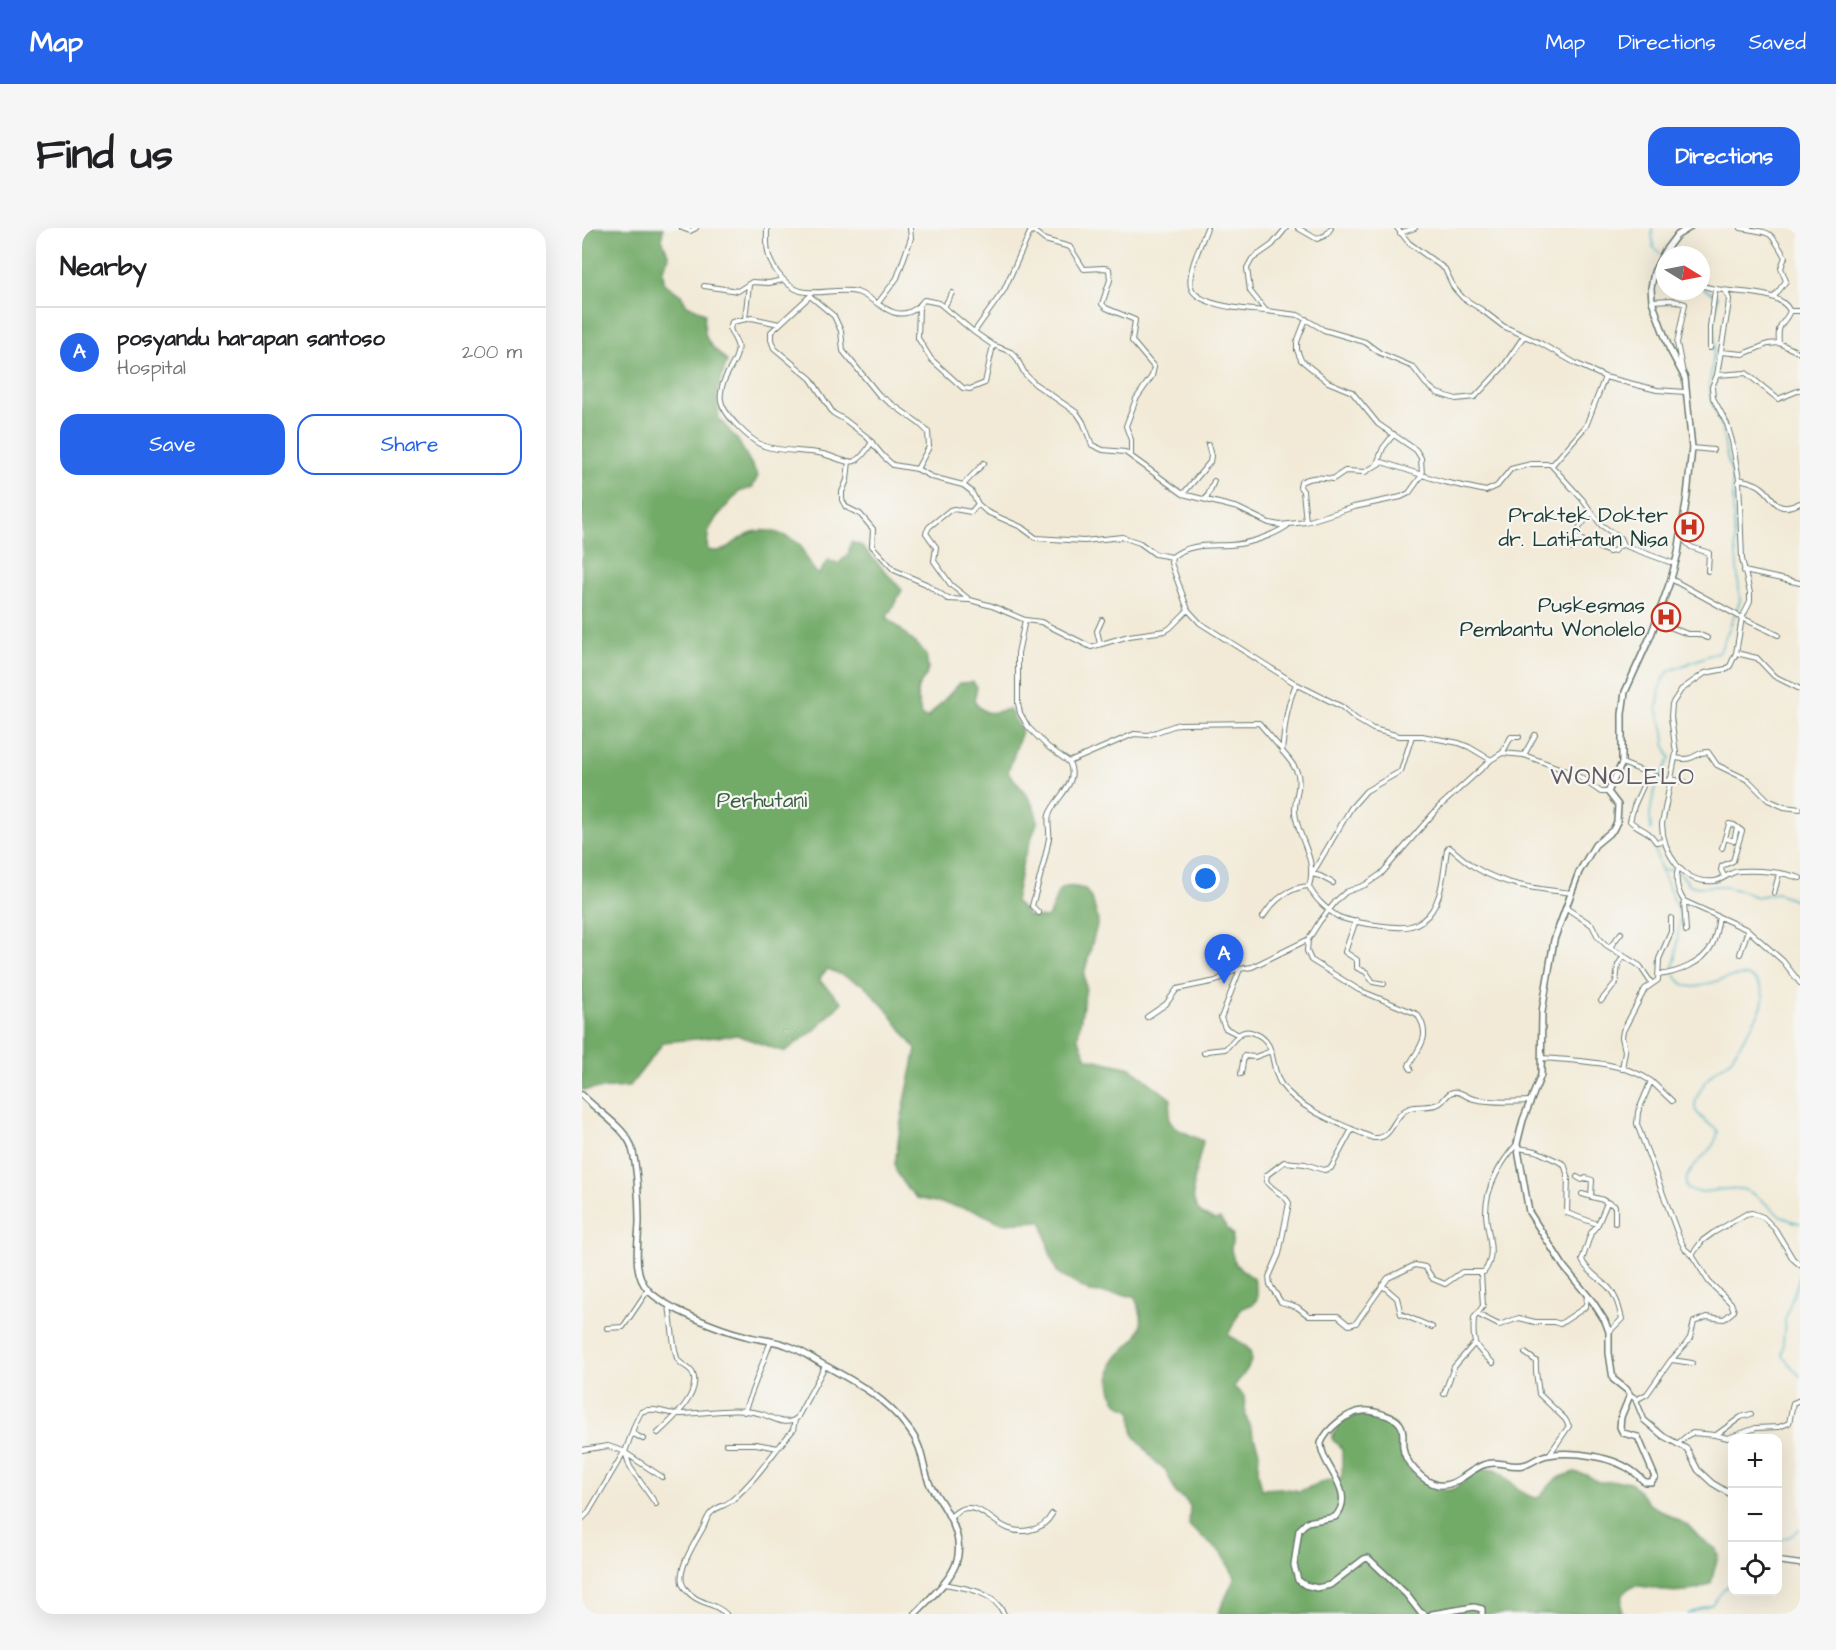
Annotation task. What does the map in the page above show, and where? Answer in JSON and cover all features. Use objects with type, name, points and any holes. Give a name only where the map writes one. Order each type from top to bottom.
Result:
[{"type":"main road","points":[[1670,246],[1676,236],[1689,228]]},
{"type":"main road","points":[[1424,1614],[1368,1558],[1330,1585],[1317,1588],[1305,1585],[1298,1580],[1294,1565],[1299,1530],[1306,1522],[1335,1516],[1342,1505],[1336,1477],[1321,1448],[1323,1438],[1344,1419],[1356,1412],[1367,1411],[1390,1417],[1402,1427],[1404,1451],[1414,1469],[1431,1483],[1445,1485],[1486,1464],[1502,1462],[1525,1465],[1549,1455],[1592,1455],[1634,1471],[1645,1482],[1652,1482],[1655,1476],[1640,1439],[1623,1433],[1620,1428],[1621,1417],[1630,1395],[1614,1379],[1609,1353],[1609,1332],[1605,1321],[1587,1294],[1564,1267],[1529,1212],[1517,1146],[1530,1101],[1541,1075],[1543,1001],[1554,940],[1579,872],[1595,845],[1613,830],[1617,822],[1618,805],[1608,792],[1622,763],[1622,714],[1625,692],[1656,622],[1671,579],[1680,536],[1692,448],[1684,374],[1672,355],[1652,301],[1651,280],[1656,266]]},
{"type":"main road","points":[[582,1095],[624,1134],[632,1149],[639,1218],[638,1261],[641,1279],[648,1290],[669,1306],[746,1337],[771,1341],[800,1350],[879,1397],[909,1428],[923,1456],[931,1486],[950,1517],[960,1551],[957,1565],[950,1577],[915,1614]]},
{"type":"main road","points":[[1432,1614],[1474,1607],[1482,1609],[1482,1614]]},
{"type":"street","points":[[682,228],[690,231],[696,228]]},
{"type":"street","points":[[767,228],[768,254],[783,280],[805,292],[834,316],[840,331],[843,351],[879,395],[928,432],[929,447],[917,469]]},
{"type":"street","points":[[878,303],[897,278],[911,238],[910,228]]},
{"type":"street","points":[[1207,228],[1192,272],[1193,292],[1203,299],[1227,306],[1298,315],[1324,330],[1365,342],[1380,353],[1413,367],[1431,389],[1445,396],[1456,399],[1475,397],[1482,392],[1503,367],[1524,336]]},
{"type":"street","points":[[1266,311],[1256,300],[1248,285],[1247,270],[1249,263],[1272,245],[1286,228]]},
{"type":"street","points":[[1298,228],[1317,239],[1326,236],[1331,228]]},
{"type":"street","points":[[1397,228],[1409,243],[1445,269],[1454,288],[1463,298],[1497,323],[1605,376],[1657,390],[1685,392]]},
{"type":"street","points":[[1400,233],[1415,228]]},
{"type":"street","points":[[1741,228],[1754,229],[1772,235],[1785,257],[1781,268],[1786,281],[1785,285],[1774,297]]},
{"type":"street","points":[[974,332],[1004,290],[1032,229],[1045,240],[1070,247],[1084,269],[1109,269],[1110,280],[1102,304],[1106,308],[1135,320],[1132,340],[1152,363],[1154,371],[1136,399],[1126,426],[1131,440],[1131,456]]},
{"type":"street","points":[[704,286],[735,291],[742,290],[752,282],[769,284],[783,280]]},
{"type":"street","points":[[745,319],[749,284]]},
{"type":"street","points":[[1710,289],[1774,297],[1784,303],[1790,311]]},
{"type":"street","points":[[805,292],[844,290],[855,292],[878,303],[887,311],[895,313],[906,313],[919,306]]},
{"type":"street","points":[[1710,348],[1715,291]]},
{"type":"street","points":[[1726,292],[1729,301],[1718,375],[1712,387],[1713,398],[1730,432],[1739,479],[1741,546],[1750,602],[1742,618],[1736,653],[1731,666],[1705,673],[1682,690],[1672,704],[1671,717],[1676,758],[1662,824],[1664,841],[1678,869],[1694,878],[1719,880],[1732,871],[1779,874],[1800,878]]},
{"type":"street","points":[[944,307],[952,293]]},
{"type":"street","points":[[810,296],[771,332],[774,348],[811,379],[833,413],[872,442],[893,465],[917,469],[932,477],[963,485],[971,491],[978,504],[987,512],[1041,540],[1084,541],[1122,537],[1140,543],[1155,554],[1172,557],[1190,547],[1238,544],[1272,535],[1287,526],[1362,504],[1401,497],[1409,493],[1422,475],[1422,464],[1418,454],[1378,424],[1352,392],[1328,382],[1301,360],[1297,342],[1306,319]]},
{"type":"street","points":[[993,345],[985,383],[970,389],[963,388],[931,359],[918,338],[919,306],[922,300],[936,301],[993,345],[1011,352],[1025,374],[1035,384],[1077,413],[1092,445],[1104,450],[1121,451],[1131,456],[1184,494],[1238,508],[1273,524],[1287,526]]},
{"type":"street","points":[[1652,301],[1671,300],[1686,305],[1677,343],[1684,374]]},
{"type":"street","points":[[1790,311],[1800,311]]},
{"type":"street","points":[[1779,343],[1778,330],[1790,311]]},
{"type":"street","points":[[779,324],[760,319],[732,322],[730,328],[738,347],[723,382],[721,402],[726,413],[754,441],[764,446],[812,451],[841,462],[855,461],[866,453],[872,442]]},
{"type":"street","points":[[1721,352],[1743,354],[1768,344],[1779,343],[1800,353]]},
{"type":"street","points":[[1718,375],[1746,374],[1778,399],[1800,390]]},
{"type":"street","points":[[1551,465],[1586,426],[1605,376]]},
{"type":"street","points":[[1377,464],[1383,448],[1394,434]]},
{"type":"street","points":[[1184,494],[1209,462],[1211,456],[1208,445]]},
{"type":"street","points":[[1692,448],[1713,450]]},
{"type":"street","points":[[849,461],[842,500],[846,507],[860,514],[873,529],[874,549],[894,570],[926,584],[944,597],[970,600],[992,606],[1025,620],[1041,621],[1086,646],[1129,636],[1165,631],[1188,610]]},
{"type":"street","points":[[1306,522],[1304,491],[1300,487],[1301,482],[1318,477],[1333,479],[1345,471],[1365,472],[1377,464],[1386,462],[1404,471],[1486,491],[1497,486],[1511,469],[1531,464],[1551,465],[1582,499],[1601,525],[1620,538],[1623,545]]},
{"type":"street","points":[[963,485],[984,463]]},
{"type":"street","points":[[1739,479],[1762,488],[1772,501],[1780,506],[1791,507],[1800,503]]},
{"type":"street","points":[[1206,500],[1214,482]]},
{"type":"street","points":[[970,600],[951,585],[934,561],[936,547],[926,533],[929,527],[950,510],[971,512],[978,504]]},
{"type":"street","points":[[1572,549],[1575,537],[1584,520],[1591,513]]},
{"type":"street","points":[[1680,536],[1690,547],[1708,552],[1708,572]]},
{"type":"street","points":[[1575,537],[1609,552],[1623,545],[1675,564]]},
{"type":"street","points":[[1172,557],[1171,563],[1188,610],[1200,623],[1296,684],[1342,707],[1373,729],[1384,733],[1459,743],[1491,760]]},
{"type":"street","points":[[1744,571],[1800,583]]},
{"type":"street","points":[[1671,579],[1778,635]]},
{"type":"street","points":[[1025,620],[1018,653],[1020,713],[1028,727],[1071,766],[1070,784],[1055,803],[1048,817],[1049,840],[1032,906],[1039,913]]},
{"type":"street","points":[[1100,644],[1097,631],[1102,620]]},
{"type":"street","points":[[1656,622],[1688,634],[1698,634],[1707,638]]},
{"type":"street","points":[[1736,653],[1757,658],[1774,676],[1800,689]]},
{"type":"street","points":[[1282,751],[1284,720],[1288,701],[1296,684]]},
{"type":"street","points":[[1069,762],[1134,734],[1151,734],[1185,724],[1259,723],[1295,767],[1299,778],[1295,813],[1312,874]]},
{"type":"street","points":[[1524,755],[1534,735]]},
{"type":"street","points":[[1412,736],[1401,771],[1366,791],[1351,808],[1312,874],[1309,886],[1311,891],[1329,910],[1336,915],[1383,926],[1413,926],[1423,920],[1436,903],[1449,848],[1473,866],[1497,879],[1534,889],[1572,893]]},
{"type":"street","points":[[1147,1017],[1166,1004],[1177,989],[1212,983],[1308,940],[1329,910],[1346,892],[1365,885],[1381,874],[1439,807],[1491,760],[1502,753],[1511,737],[1519,737]]},
{"type":"street","points":[[1676,758],[1687,760],[1708,752],[1717,765],[1748,780],[1768,800],[1784,807],[1800,809]]},
{"type":"street","points":[[1502,753],[1524,755],[1575,774],[1601,792],[1608,792]]},
{"type":"street","points":[[1622,763],[1670,781],[1685,782]]},
{"type":"street","points":[[1643,786],[1630,821],[1651,833],[1656,842],[1664,841]]},
{"type":"street","points":[[1722,848],[1730,824],[1742,831],[1733,861],[1722,866],[1724,876]]},
{"type":"street","points":[[1725,838],[1734,841],[1737,827]]},
{"type":"street","points":[[1678,869],[1677,876],[1679,891],[1684,901],[1686,931]]},
{"type":"street","points":[[1312,874],[1334,883]]},
{"type":"street","points":[[1774,892],[1779,874]]},
{"type":"street","points":[[1263,917],[1276,899],[1299,887],[1309,886]]},
{"type":"street","points":[[1684,901],[1748,930],[1783,960],[1800,983]]},
{"type":"street","points":[[1566,908],[1587,921],[1602,941],[1640,966],[1652,984]]},
{"type":"street","points":[[1658,975],[1679,970],[1705,954],[1713,940],[1719,917]]},
{"type":"street","points":[[1622,1069],[1623,1031],[1645,989],[1657,981],[1659,959],[1671,932],[1671,918]]},
{"type":"street","points":[[1356,920],[1345,952],[1356,958],[1357,968],[1366,972],[1373,982],[1384,984]]},
{"type":"street","points":[[1740,954],[1748,930]]},
{"type":"street","points":[[1610,947],[1620,933]]},
{"type":"street","points":[[1308,940],[1307,951],[1311,960],[1359,990],[1417,1014],[1424,1029],[1424,1042],[1410,1063],[1411,1069]]},
{"type":"street","points":[[1601,1000],[1616,982],[1618,965],[1624,955]]},
{"type":"street","points":[[1238,1034],[1225,1028],[1221,1018],[1240,969]]},
{"type":"street","points":[[1204,1053],[1224,1049],[1238,1034],[1245,1031],[1259,1035],[1270,1045],[1273,1065],[1280,1082],[1296,1100],[1373,1138],[1383,1138],[1402,1113],[1410,1108],[1438,1104],[1451,1092],[1476,1100],[1530,1101]]},
{"type":"street","points":[[1240,1074],[1244,1056],[1255,1057],[1271,1051]]},
{"type":"street","points":[[1542,1058],[1602,1064],[1641,1074],[1672,1101]]},
{"type":"street","points":[[1636,1400],[1647,1394],[1690,1338],[1694,1322],[1707,1317],[1724,1319],[1734,1311],[1731,1303],[1709,1282],[1679,1238],[1637,1124],[1638,1112],[1651,1081]]},
{"type":"street","points":[[1352,1129],[1331,1168],[1324,1170],[1305,1164],[1284,1162],[1267,1174],[1268,1184],[1289,1203],[1279,1254],[1269,1280],[1281,1302],[1297,1307],[1310,1316],[1338,1316],[1349,1324],[1356,1323],[1388,1278],[1414,1265],[1425,1267],[1433,1279],[1443,1284],[1462,1272],[1481,1273],[1487,1268],[1492,1257],[1486,1227],[1487,1197],[1507,1155],[1517,1146],[1539,1152],[1564,1164],[1568,1176],[1567,1213],[1598,1224]]},
{"type":"street","points":[[1577,1178],[1592,1180],[1591,1197]]},
{"type":"street","points":[[1582,1194],[1615,1206],[1615,1223]]},
{"type":"street","points":[[1607,1202],[1598,1224],[1591,1233],[1582,1260],[1617,1301],[1622,1319],[1609,1332]]},
{"type":"street","points":[[1692,1255],[1702,1241],[1713,1233],[1746,1214],[1752,1213],[1764,1217],[1775,1229],[1793,1259],[1800,1265]]},
{"type":"street","points":[[1481,1273],[1483,1306],[1473,1320],[1474,1344],[1493,1363]]},
{"type":"street","points":[[1382,1285],[1397,1298],[1401,1314],[1432,1327]]},
{"type":"street","points":[[607,1328],[623,1327],[648,1290]]},
{"type":"street","points":[[1477,1314],[1499,1324],[1519,1318],[1560,1324],[1584,1308],[1587,1294]]},
{"type":"street","points":[[658,1432],[677,1414],[692,1392],[694,1379],[690,1369],[677,1359],[669,1306]]},
{"type":"street","points":[[744,1412],[771,1341]]},
{"type":"street","points":[[1444,1394],[1454,1367],[1474,1344]]},
{"type":"street","points":[[1525,1353],[1536,1361],[1535,1373],[1540,1385],[1539,1394],[1569,1425],[1549,1455]]},
{"type":"street","points":[[1671,1360],[1692,1363]]},
{"type":"street","points":[[726,1614],[720,1608],[701,1602],[692,1596],[682,1584],[682,1575],[693,1542],[711,1512],[729,1503],[739,1494],[793,1430],[795,1420],[825,1366]]},
{"type":"street","points":[[1630,1395],[1636,1400],[1644,1420],[1663,1436],[1689,1452],[1698,1470],[1712,1483],[1728,1493]]},
{"type":"street","points":[[1677,1444],[1693,1433],[1728,1438],[1756,1428],[1784,1426],[1789,1423],[1793,1403],[1800,1400]]},
{"type":"street","points":[[582,1519],[588,1513],[625,1452],[638,1416],[645,1410],[677,1414],[719,1410],[760,1414],[782,1422],[795,1420]]},
{"type":"street","points":[[1715,1435],[1741,1417],[1751,1414]]},
{"type":"street","points":[[632,1432],[643,1439]]},
{"type":"street","points":[[726,1444],[756,1444],[778,1448]]},
{"type":"street","points":[[582,1450],[608,1446],[625,1452],[662,1476]]},
{"type":"street","points":[[625,1452],[630,1467],[656,1504]]},
{"type":"street","points":[[950,1517],[963,1508],[980,1510],[1001,1526],[1018,1532],[1036,1529],[1047,1522],[1052,1514]]},
{"type":"street","points":[[1782,1562],[1800,1564]]},
{"type":"street","points":[[944,1584],[984,1594],[998,1603],[1004,1614]]},
{"type":"green space","name":"Perhutani","points":[[582,228],[663,228],[662,239],[669,257],[663,269],[664,283],[681,295],[687,305],[705,313],[704,329],[708,340],[727,361],[717,391],[719,419],[737,439],[758,476],[752,488],[739,492],[716,518],[709,530],[708,550],[725,549],[745,535],[754,532],[777,533],[791,538],[800,545],[818,575],[828,560],[838,564],[848,555],[851,542],[862,546],[902,590],[887,617],[926,653],[928,669],[918,687],[917,694],[921,715],[927,718],[960,683],[973,682],[977,687],[974,701],[982,710],[997,712],[1009,709],[1022,731],[1008,772],[1031,802],[1037,823],[1023,861],[1015,901],[1028,916],[1047,918],[1061,889],[1074,887],[1085,889],[1093,901],[1098,921],[1084,974],[1086,988],[1078,1038],[1087,1058],[1131,1068],[1171,1099],[1169,1120],[1177,1129],[1203,1141],[1194,1179],[1196,1208],[1204,1215],[1215,1220],[1220,1219],[1233,1235],[1231,1250],[1235,1264],[1254,1279],[1257,1292],[1257,1299],[1253,1304],[1241,1309],[1228,1335],[1246,1346],[1251,1355],[1248,1367],[1234,1387],[1244,1396],[1246,1416],[1259,1451],[1258,1472],[1262,1489],[1281,1488],[1300,1491],[1342,1477],[1342,1449],[1332,1439],[1336,1429],[1350,1418],[1369,1416],[1379,1418],[1396,1427],[1400,1452],[1409,1468],[1423,1481],[1439,1489],[1455,1488],[1474,1473],[1487,1469],[1501,1473],[1522,1492],[1538,1498],[1556,1479],[1574,1472],[1587,1475],[1598,1482],[1626,1481],[1632,1483],[1649,1504],[1689,1526],[1699,1537],[1716,1549],[1718,1556],[1711,1583],[1695,1590],[1678,1592],[1643,1586],[1632,1587],[1624,1593],[1622,1614],[1218,1614],[1235,1577],[1221,1553],[1189,1526],[1190,1506],[1176,1493],[1165,1469],[1159,1466],[1133,1434],[1132,1413],[1128,1408],[1117,1403],[1112,1391],[1110,1378],[1112,1365],[1137,1337],[1141,1327],[1141,1314],[1134,1296],[1090,1292],[1060,1275],[1049,1250],[1042,1221],[1002,1223],[976,1211],[917,1198],[907,1188],[896,1171],[895,1164],[901,1121],[916,1049],[887,1010],[864,985],[828,969],[821,976],[820,981],[842,1002],[815,1030],[784,1052],[737,1035],[664,1042],[629,1087],[582,1090]]},
{"type":"waterway","points":[[1652,228],[1653,247],[1656,250]]},
{"type":"waterway","points":[[1651,830],[1650,814],[1654,790],[1670,758],[1657,709],[1661,683],[1669,671],[1720,651],[1740,601],[1732,475],[1722,428],[1709,388],[1715,346],[1714,320],[1718,297],[1710,292]]},
{"type":"waterway","points":[[1652,840],[1659,864],[1680,915],[1673,968]]},
{"type":"waterway","points":[[1661,870],[1675,870]]},
{"type":"waterway","points":[[1679,872],[1690,885],[1719,886],[1743,891],[1756,897],[1777,893],[1800,904]]},
{"type":"waterway","points":[[1674,974],[1684,984],[1696,987],[1727,978],[1746,976],[1755,980],[1763,996],[1758,1015],[1732,1058],[1710,1076],[1697,1096],[1696,1111],[1718,1131],[1716,1140],[1689,1172],[1686,1188],[1698,1192],[1745,1190],[1777,1213],[1800,1223]]},
{"type":"waterway","points":[[1800,1275],[1785,1320],[1782,1356],[1800,1376]]},
{"type":"waterway","points":[[1782,1539],[1791,1536],[1800,1529]]},
{"type":"waterway","points":[[1688,1614],[1712,1604],[1728,1585]]},
{"type":"place","name":"Praktek Dokter dr. Latifatun Nisa","points":[[1689,527]]},
{"type":"place","name":"Puskesmas Pembantu Wonolelo","points":[[1666,617]]},
{"type":"place","name":"posyandu harapan santoso","points":[[1224,984]]},
{"type":"district","name":"WONOLELO","points":[[1623,777]]}]
